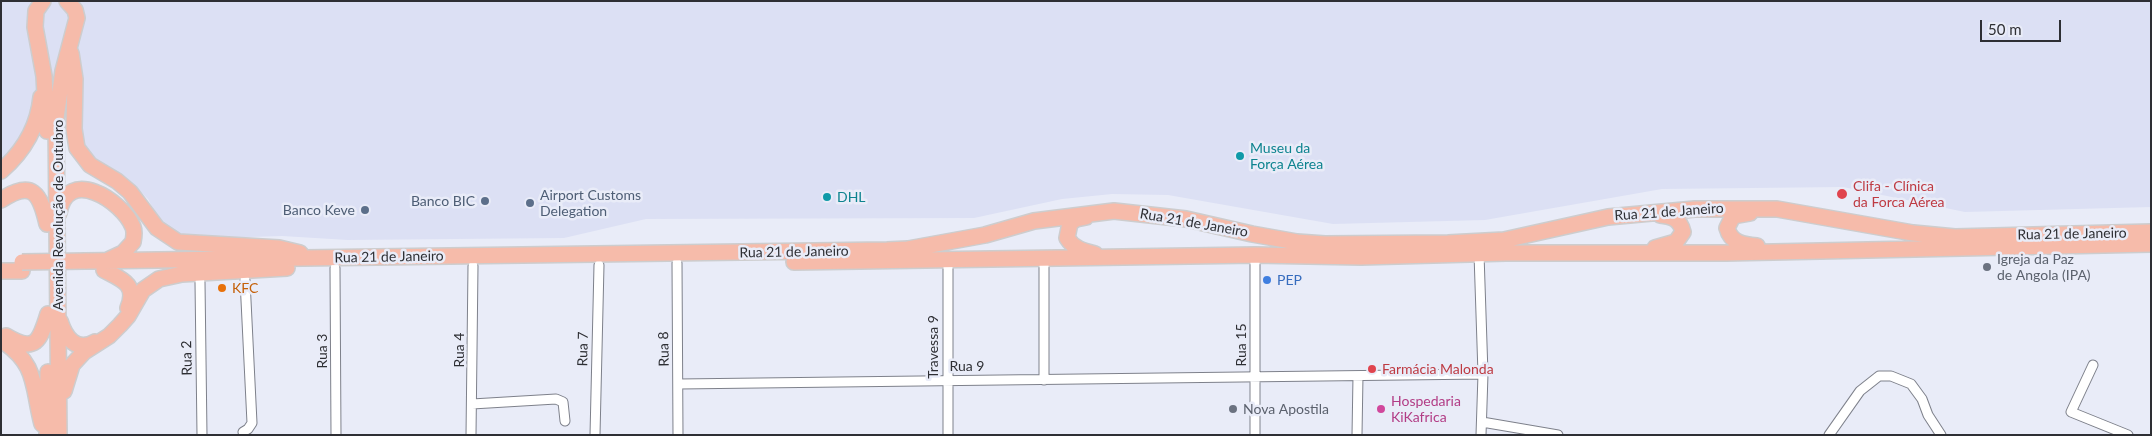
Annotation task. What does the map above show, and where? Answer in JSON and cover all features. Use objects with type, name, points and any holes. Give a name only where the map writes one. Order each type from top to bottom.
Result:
[{"type":"main road","name":"Avenida Revolução de Outubro","points":[[43,1],[36,11],[35,27],[44,76],[47,118],[52,224],[53,314],[59,427]]},
{"type":"main road","name":"Avenida Revolução de Outubro","points":[[52,224],[56,118],[63,71],[77,18],[75,10],[67,1]]},
{"type":"main road","points":[[70,46],[75,79],[74,129],[77,148],[90,165],[117,181],[130,192],[156,228],[178,242],[279,248],[319,258]]},
{"type":"main road","points":[[1,171],[20,154],[36,122],[44,76]]},
{"type":"main road","points":[[52,224],[60,206],[72,191],[91,190],[112,202],[128,219],[132,226],[133,242],[123,253],[104,265],[123,280],[131,291],[130,305],[118,324],[91,344],[82,346],[71,342],[53,314]]},
{"type":"main road","points":[[1,200],[18,191],[34,192],[38,196],[52,224]]},
{"type":"main road","name":"Rua 21 de Janeiro","points":[[22,266],[85,266],[319,258],[894,250],[975,237],[1034,221],[1114,211],[1186,219],[1297,242],[1373,244],[1504,240],[1629,213],[1695,208],[1777,209],[1904,231],[1956,237],[2151,232]]},
{"type":"main road","points":[[1112,258],[1080,250],[1071,245],[1067,238],[1067,230],[1076,219],[1114,211]]},
{"type":"main road","points":[[1624,254],[1670,245],[1676,242],[1683,232],[1677,220],[1670,216],[1629,213]]},
{"type":"main road","points":[[1816,215],[1742,214],[1734,216],[1727,228],[1729,236],[1744,245],[1820,250]]},
{"type":"main road","name":"Rua 21 de Janeiro","points":[[104,265],[335,268],[1255,255],[1361,257],[1479,254],[1624,254],[2151,244]]},
{"type":"main road","points":[[1,262],[22,266]]},
{"type":"main road","points":[[1,271],[22,266]]},
{"type":"main road","points":[[59,427],[68,375],[72,365],[84,352],[109,336],[120,325],[128,316],[142,290],[152,282],[166,276],[182,274],[288,268]]},
{"type":"main road","name":"Avenida Revolução de Outubro","points":[[46,435],[53,314]]},
{"type":"main road","points":[[1,333],[29,344],[41,337],[53,314]]},
{"type":"main road","points":[[1,340],[22,355],[29,367],[46,435]]},
{"type":"street","points":[[1479,254],[1483,374],[1481,435]]},
{"type":"street","name":"Rua 15","points":[[1255,255],[1255,435]]},
{"type":"street","points":[[1044,259],[1044,380]]},
{"type":"street","name":"Travessa 9","points":[[948,260],[946,380],[948,435]]},
{"type":"street","name":"Rua 8","points":[[677,263],[678,435]]},
{"type":"street","name":"Rua 7","points":[[594,435],[599,264]]},
{"type":"street","name":"Rua 4","points":[[471,435],[473,266]]},
{"type":"street","name":"Rua 3","points":[[335,268],[336,435]]},
{"type":"street","points":[[243,432],[252,423],[245,280]]},
{"type":"street","name":"Rua 2","points":[[200,282],[202,435]]},
{"type":"street","points":[[2093,366],[2071,412],[2128,435]]},
{"type":"street","name":"Rua 9","points":[[679,384],[1483,374]]},
{"type":"street","points":[[1357,435],[1358,376]]},
{"type":"street","points":[[1829,435],[1860,391],[1880,376],[1886,376],[1901,379],[1911,384],[1922,399],[1928,414],[1941,435]]},
{"type":"street","points":[[472,404],[556,399],[563,402],[565,421]]},
{"type":"street","points":[[1482,422],[1558,435]]},
{"type":"shaded area","points":[[1,1],[2151,1],[2151,207],[1965,212],[1843,187],[1662,189],[1485,220],[1333,224],[1168,195],[1112,194],[1062,199],[974,218],[646,219],[564,238],[348,240],[282,236],[186,239],[162,226],[148,199],[133,184],[93,158],[82,143],[79,131],[27,128],[22,138],[1,161]]},
{"type":"place","name":"Museu da Força Aérea","points":[[1240,156]]},
{"type":"place","name":"Clifa - Clínica da Forca Aérea","points":[[1842,194]]},
{"type":"place","name":"DHL","points":[[827,197]]},
{"type":"place","name":"Banco BIC","points":[[485,201]]},
{"type":"place","name":"Airport Customs Delegation","points":[[530,203]]},
{"type":"place","name":"Banco Keve","points":[[365,210]]},
{"type":"place","name":"Igreja da Paz de Angola (IPA)","points":[[1987,267]]},
{"type":"place","name":"PEP","points":[[1267,280]]},
{"type":"place","name":"KFC","points":[[222,288]]},
{"type":"place","name":"Farmácia Malonda","points":[[1372,369]]},
{"type":"place","name":"Nova Apostila","points":[[1233,409]]},
{"type":"place","name":"Hospedaria KiKafrica","points":[[1381,409]]}]
